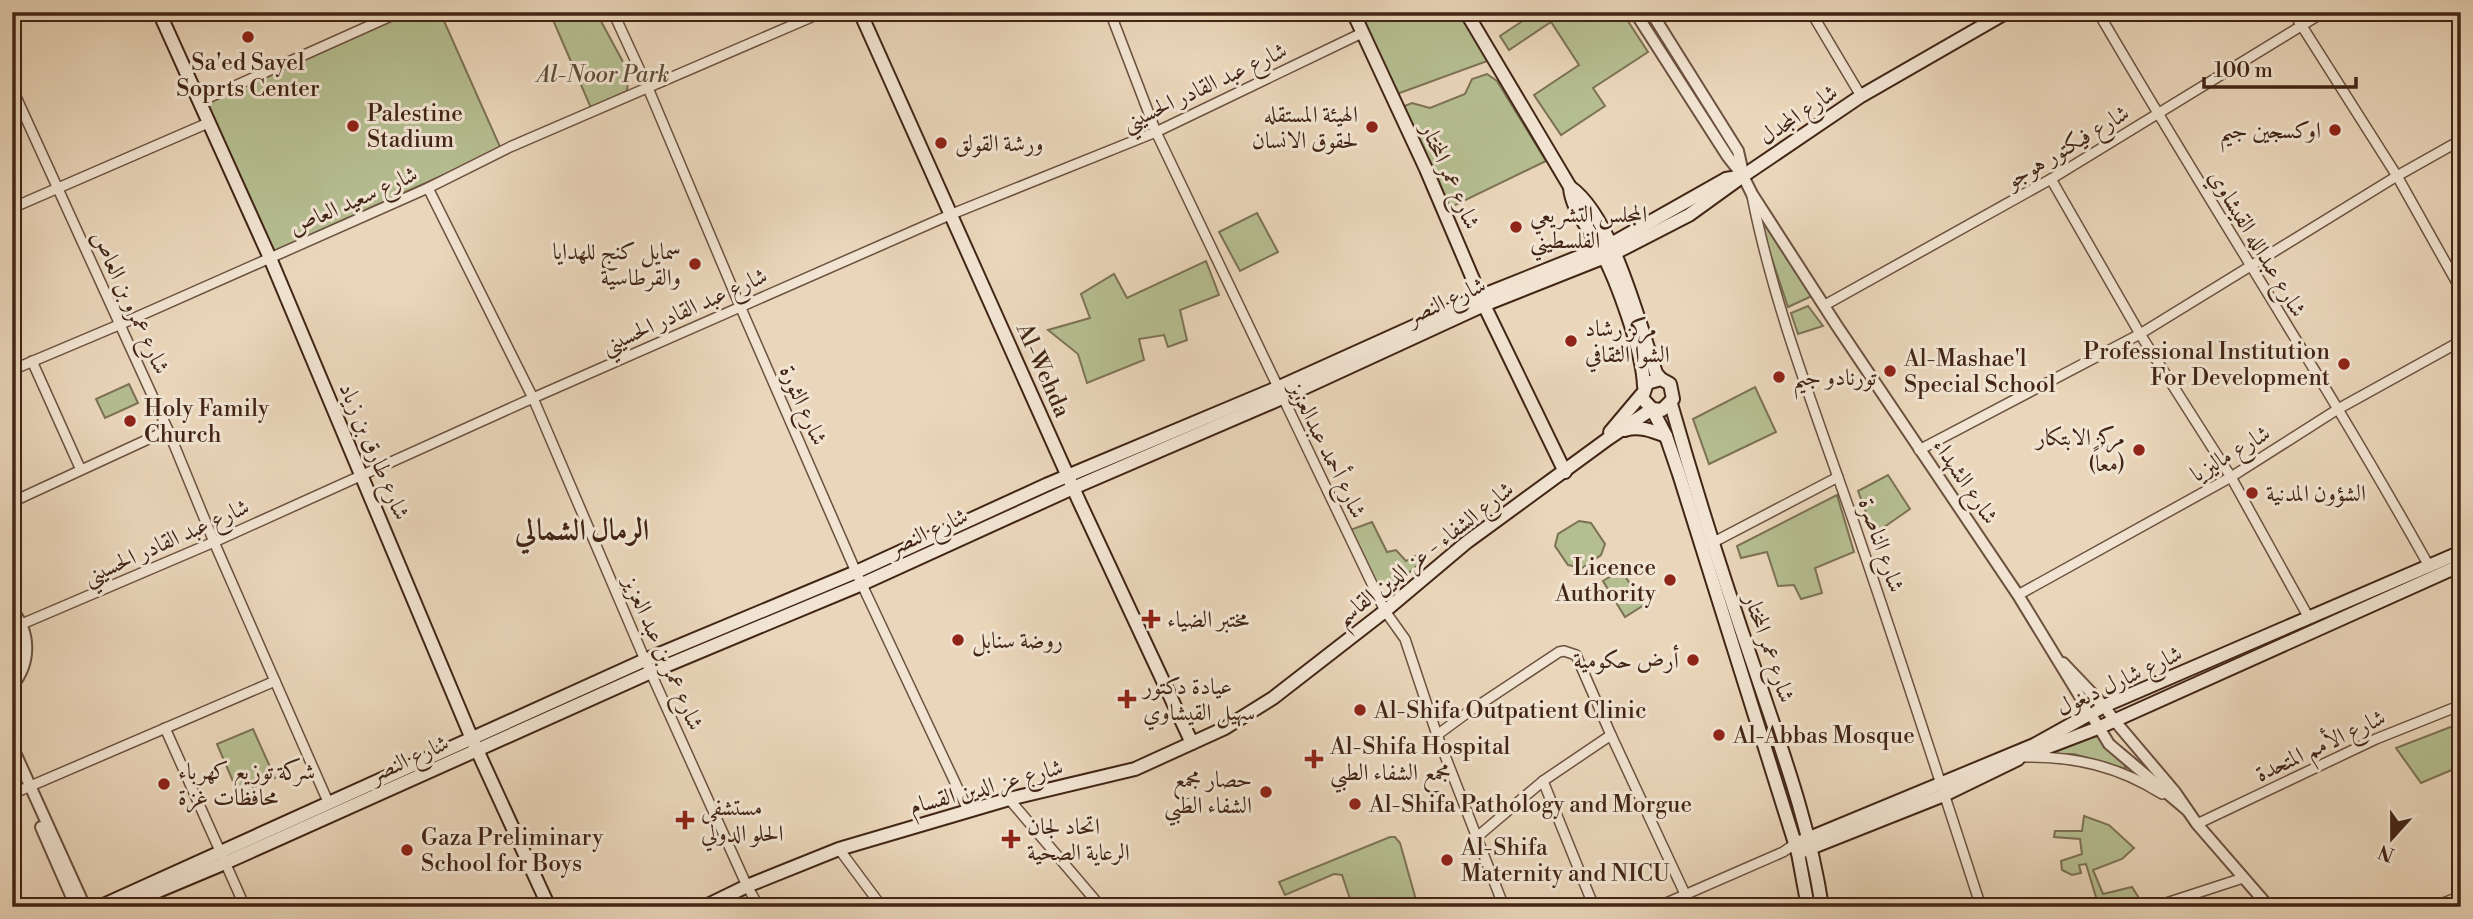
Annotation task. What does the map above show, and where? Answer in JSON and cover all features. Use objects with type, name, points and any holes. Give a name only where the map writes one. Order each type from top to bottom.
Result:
[{"type":"main road","name":"شارع طارق بن زياد","points":[[159,12],[270,258],[475,745],[549,907]]},
{"type":"main road","name":"Al-Wehda","points":[[860,12],[1071,482],[1192,743]]},
{"type":"main road","name":"شارع عمر المختار","points":[[1353,12],[1426,169],[1482,300],[1565,471]]},
{"type":"main road","points":[[1466,12],[1570,187],[1582,195],[1608,251],[1656,373],[1673,389],[1671,404],[1662,410],[1652,409],[1644,402],[1644,372],[1608,251]]},
{"type":"main road","name":"شارع المجدل","points":[[1608,251],[1726,178],[1743,176],[1861,96],[2007,12]]},
{"type":"main road","name":"شارع النصر","points":[[120,907],[329,804],[651,672],[1482,300],[1608,251]]},
{"type":"main road","points":[[1605,441],[1651,380],[1661,379]]},
{"type":"main road","name":"شارع عمر المختار","points":[[1671,404],[1707,546],[1762,732],[1822,907]]},
{"type":"main road","name":"شارع عمر المختار","points":[[1652,409],[1666,436],[1707,546]]},
{"type":"main road","points":[[1605,441],[1652,409]]},
{"type":"main road","points":[[1605,441],[1630,428],[1655,431],[1666,436]]},
{"type":"main road","name":"شارع الشفاء - عز الدين القاسم","points":[[1273,698],[1468,542],[1605,441]]},
{"type":"main road","name":"شارع شارل ديغول","points":[[1941,789],[2034,745],[2104,706],[2461,552]]},
{"type":"main road","name":"شارع شارل ديغول","points":[[1803,846],[2098,728],[2461,565]]},
{"type":"main road","name":"شارع النصر","points":[[99,907],[222,857],[475,745],[645,660],[859,578]]},
{"type":"main road","name":"شارع عز الدين القسام","points":[[704,907],[839,849],[968,810],[1135,769],[1226,728],[1273,698]]},
{"type":"main road","name":"شارع عمر المختار","points":[[1803,846],[1808,907]]},
{"type":"street","points":[[199,102],[400,12]]},
{"type":"street","name":"شارع الثورة","points":[[613,12],[859,578],[968,810]]},
{"type":"street","name":"شارع سعيد العاص","points":[[12,370],[823,12]]},
{"type":"street","name":"شارع أحمد عبدالعزيز","points":[[1110,12],[1156,132],[1385,611],[1405,639],[1437,735],[1504,907]]},
{"type":"street","points":[[1635,12],[1825,305]]},
{"type":"street","points":[[1651,12],[1738,151],[1743,176]]},
{"type":"street","points":[[1811,12],[1861,96]]},
{"type":"street","name":"شارع عبدالله القيشاوي","points":[[2098,12],[2157,114],[2338,409],[2429,566]]},
{"type":"street","points":[[2292,12],[2397,176],[2461,290]]},
{"type":"street","name":"شارع فيكتور هوجو","points":[[1825,305],[2051,179],[2324,12]]},
{"type":"street","name":"شارع عبد القادر الحسيني","points":[[22,624],[214,542],[952,214],[1156,132],[1363,33]]},
{"type":"street","name":"شارع عمرو بن العاص","points":[[12,88],[168,430],[329,804]]},
{"type":"street","points":[[12,208],[208,123]]},
{"type":"street","points":[[1919,450],[2140,334],[2397,176],[2461,140]]},
{"type":"street","points":[[2051,179],[2140,334],[2231,478],[2309,618]]},
{"type":"street","name":"شارع عمر بن عبد العزيز","points":[[428,188],[533,398],[645,660],[747,887],[759,907]]},
{"type":"street","name":"شارع الناصرة","points":[[1752,194],[1779,307],[1919,712],[1941,789],[1981,907]]},
{"type":"street","name":"شارع الشهداء","points":[[1825,305],[1837,327],[2018,595],[2109,744],[2187,810]]},
{"type":"street","name":"شارع ماليزيا","points":[[2018,595],[2231,478],[2338,409],[2461,341]]},
{"type":"street","points":[[33,361],[80,468]]},
{"type":"street","points":[[12,502],[80,468],[168,430]]},
{"type":"street","points":[[1707,546],[1838,477]]},
{"type":"street","points":[[12,610],[22,624],[26,641],[26,659],[20,676],[12,686]]},
{"type":"street","points":[[1437,735],[1559,652],[1576,655],[1685,894]]},
{"type":"street","name":"شارع الشهداء","points":[[2057,659],[2068,666],[2104,706],[2175,792],[2197,824],[2269,907]]},
{"type":"street","points":[[12,794],[275,681]]},
{"type":"street","name":"شارع الأمم المتحدة","points":[[2197,824],[2376,739],[2461,705]]},
{"type":"street","points":[[165,728],[245,907]]},
{"type":"street","points":[[1476,836],[1543,781],[1611,735]]},
{"type":"street","points":[[12,746],[76,907]]},
{"type":"street","name":"شارع شارل ديغول","points":[[2022,757],[2059,757],[2090,762],[2142,782],[2187,810]]},
{"type":"street","points":[[12,764],[27,788],[85,907]]},
{"type":"street","points":[[1543,781],[1594,907]]},
{"type":"street","points":[[1009,799],[1101,907]]},
{"type":"street","points":[[1657,907],[1783,852],[1803,846]]},
{"type":"street","points":[[839,849],[882,907]]},
{"type":"street","points":[[2154,907],[2243,878]]},
{"type":"street","points":[[2433,907],[2461,896]]},
{"type":"green space","name":"Palestine Stadium","points":[[409,12],[440,12],[501,149],[270,253],[206,103]]},
{"type":"green space","name":"Al-Noor Park","points":[[571,12],[596,12],[629,73],[627,91],[591,108],[553,20]]},
{"type":"green space","points":[[1359,12],[1461,12],[1490,60],[1397,94]]},
{"type":"green space","points":[[1536,12],[1622,12],[1648,52],[1593,88],[1605,106],[1561,135],[1534,95],[1579,65],[1551,22],[1509,50],[1500,36]]},
{"type":"green space","points":[[1487,74],[1497,81],[1546,161],[1447,209],[1402,107],[1412,103],[1430,108],[1465,94],[1472,79]]},
{"type":"green space","points":[[1257,213],[1278,252],[1240,271],[1219,232]]},
{"type":"green space","points":[[1761,218],[1814,295],[1788,307],[1759,220]]},
{"type":"green space","points":[[1206,261],[1219,295],[1180,310],[1187,340],[1168,347],[1164,335],[1139,339],[1144,360],[1087,383],[1078,354],[1048,330],[1090,318],[1081,294],[1114,274],[1127,298]]},
{"type":"green space","points":[[1808,306],[1823,326],[1798,334],[1791,313]]},
{"type":"green space","points":[[129,384],[138,403],[105,418],[96,399]]},
{"type":"green space","points":[[1755,387],[1776,432],[1709,464],[1693,419]]},
{"type":"green space","points":[[1888,475],[1910,509],[1874,534],[1858,491]]},
{"type":"green space","points":[[1837,495],[1854,552],[1815,568],[1822,593],[1801,599],[1794,585],[1778,586],[1767,552],[1741,558],[1737,546]]},
{"type":"green space","points":[[1579,521],[1591,523],[1605,544],[1601,555],[1582,568],[1568,565],[1555,546],[1558,534]]},
{"type":"green space","points":[[1372,522],[1387,552],[1396,550],[1406,561],[1415,556],[1420,563],[1395,585],[1384,585],[1375,581],[1350,530]]},
{"type":"green space","points":[[1621,570],[1644,605],[1625,617],[1603,581]]},
{"type":"green space","points":[[2461,723],[2461,766],[2421,783],[2396,748]]},
{"type":"green space","points":[[253,729],[275,778],[238,793],[217,744]]},
{"type":"green space","points":[[2092,732],[2123,760],[2126,769],[2074,754],[2047,754]]},
{"type":"green space","points":[[2084,816],[2109,825],[2134,848],[2122,859],[2093,870],[2103,894],[2132,887],[2142,903],[2131,907],[2099,907],[2086,864],[2079,865],[2081,873],[2072,875],[2062,870],[2061,861],[2082,854],[2080,839],[2054,837],[2055,831],[2082,831]]},
{"type":"green space","points":[[1395,837],[1400,843],[1418,907],[1344,907],[1351,902],[1342,875],[1334,874],[1285,895],[1279,882]]},
{"type":"place","name":"Sa'ed Sayel Soprts Center","points":[[248,37]]},
{"type":"place","name":"Palestine Stadium","points":[[353,126]]},
{"type":"place","name":"الهيئة المستقله لحقوق الانسان","points":[[1372,127]]},
{"type":"place","name":"اوكسجين جيم","points":[[2335,130]]},
{"type":"place","name":"ورشة القولق","points":[[941,143]]},
{"type":"place","name":"المجلس التشريعي الفلسطيني","points":[[1516,227]]},
{"type":"place","name":"سمايل كنج للهدايا والقرطاسية","points":[[695,264]]},
{"type":"place","name":"مركز رشاد الشوا الثقافي","points":[[1571,341]]},
{"type":"place","name":"Professional Institution For Development","points":[[2344,364]]},
{"type":"place","name":"Al-Mashae'l Special School","points":[[1890,371]]},
{"type":"place","name":"تورنادو جيم","points":[[1779,377]]},
{"type":"place","name":"Holy Family Church","points":[[130,421]]},
{"type":"place","name":"مركز الابتكار (معاً)","points":[[2139,450]]},
{"type":"place","name":"الشؤون المدنية","points":[[2252,493]]},
{"type":"place","name":"Licence Authority","points":[[1670,580]]},
{"type":"place","name":"مختبر الضياء","points":[[1151,619]]},
{"type":"place","name":"روضة سنابل","points":[[958,640]]},
{"type":"place","name":"أرض حكومية","points":[[1693,660]]},
{"type":"place","name":"عيادة دكتور سهيل القيشاوي","points":[[1127,699]]},
{"type":"place","name":"Al-Shifa Outpatient Clinic","points":[[1360,710]]},
{"type":"place","name":"Al-Abbas Mosque","points":[[1719,735]]},
{"type":"place","name":"Al-Shifa Hospital مجمع الشفاء الطبي","points":[[1314,759]]},
{"type":"place","name":"شركة توزيع كهرباء محافظات غزة","points":[[164,784]]},
{"type":"place","name":"حصار مجمع الشفاء الطبي","points":[[1266,792]]},
{"type":"place","name":"Al-Shifa Pathology and Morgue","points":[[1355,804]]},
{"type":"place","name":"مستشفى الحلو الدولي","points":[[685,820]]},
{"type":"place","name":"اتحاد لجان الرعاية الصحية","points":[[1011,839]]},
{"type":"place","name":"Gaza Preliminary School for Boys","points":[[407,850]]},
{"type":"place","name":"Al-Shifa Maternity and NICU","points":[[1447,860]]},
{"type":"district","name":"الرمال الشمالي","points":[[582,530]]}]
